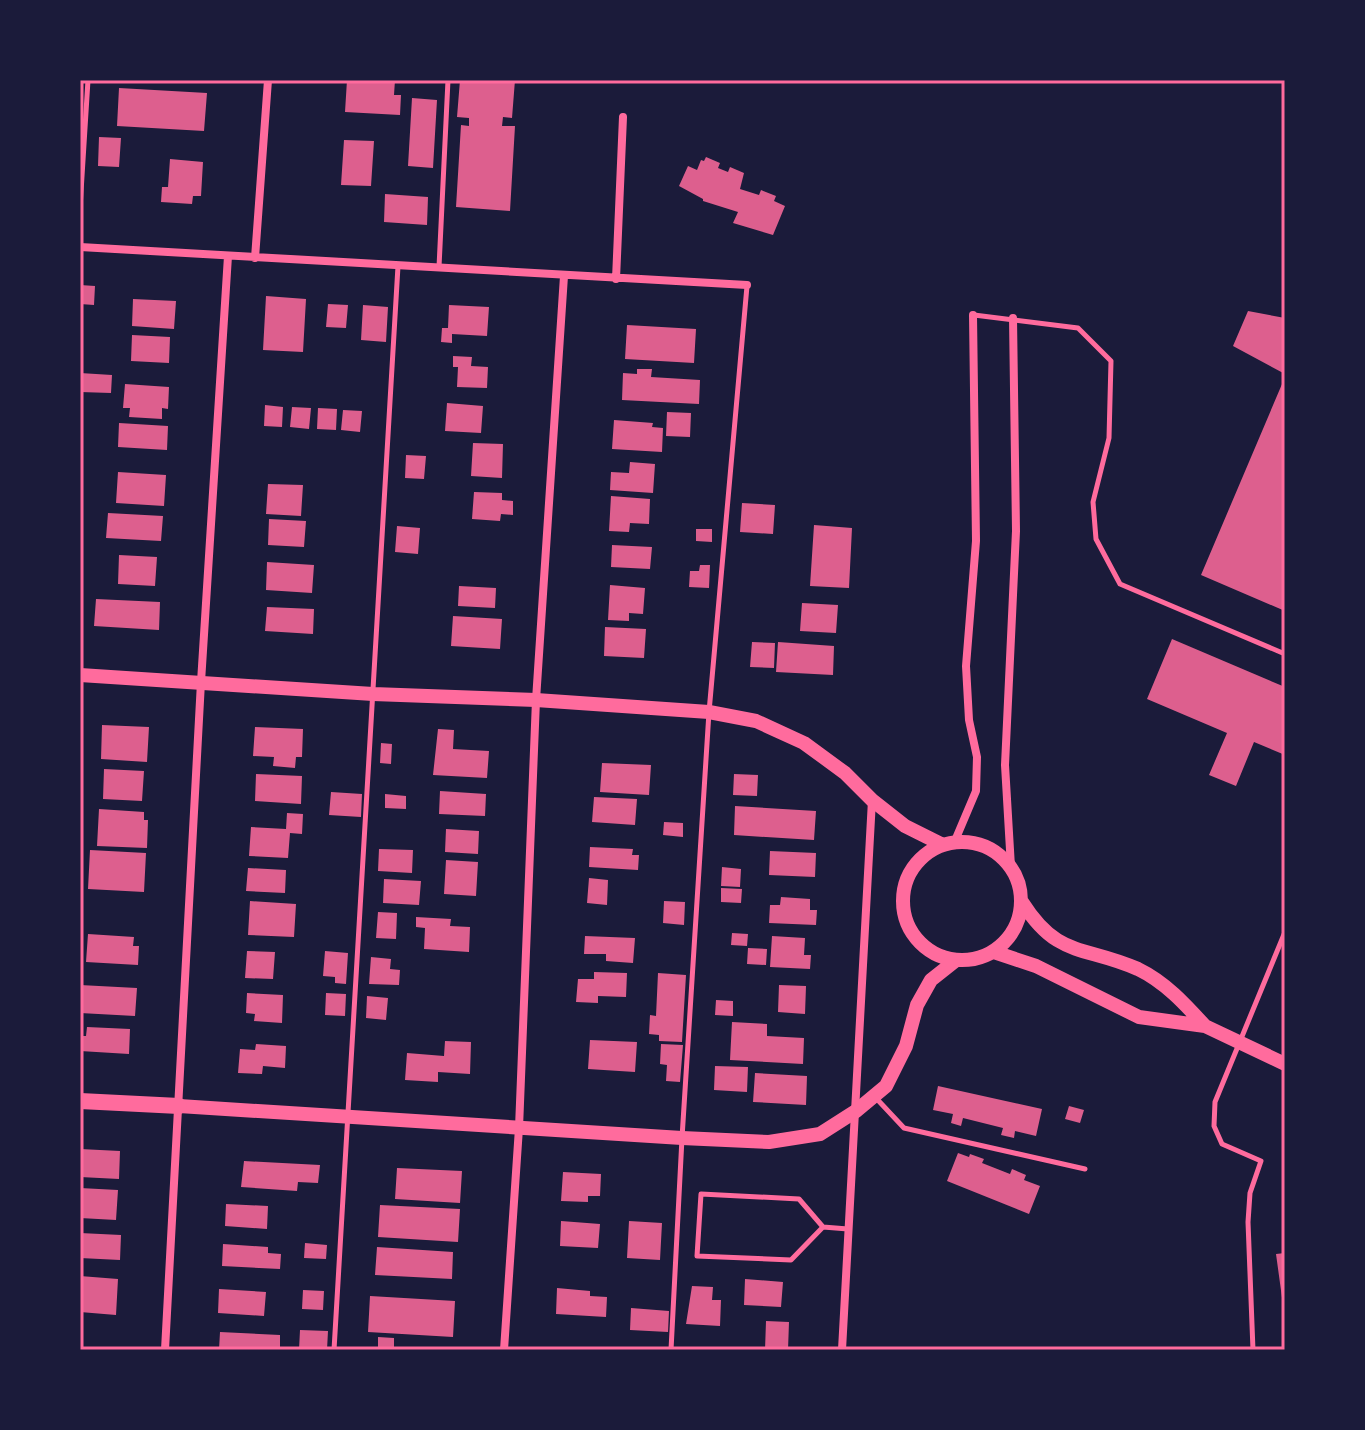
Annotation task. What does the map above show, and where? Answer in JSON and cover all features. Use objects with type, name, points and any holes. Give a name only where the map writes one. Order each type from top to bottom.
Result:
[{"type":"main road","points":[[80,1101],[179,1106]]},
{"type":"street","points":[[255,258],[268,80]]},
{"type":"street","points":[[616,279],[623,117]]},
{"type":"street","points":[[80,247],[747,285]]},
{"type":"street","points":[[165,1350],[201,682],[228,256]]},
{"type":"street","points":[[504,1350],[519,1128],[536,700],[564,276]]},
{"type":"street","points":[[948,844],[976,791],[977,757],[969,720],[966,666],[976,541],[973,315]]},
{"type":"street","points":[[1011,867],[1005,752],[1016,531],[1013,318]]},
{"type":"street","points":[[80,675],[373,694],[536,700],[709,712],[756,721],[804,743],[845,773],[905,826],[948,844]]},
{"type":"street","points":[[842,1350],[872,800]]},
{"type":"street","points":[[970,842],[1000,855],[1011,867],[1019,884],[1022,902],[1019,922],[1009,939],[994,952],[975,960],[955,961],[936,955],[919,943],[908,927],[903,907],[904,888],[912,869],[926,854],[948,844],[970,842]]},
{"type":"street","points":[[1022,902],[1036,924],[1062,945],[1138,970],[1172,991],[1205,1026]]},
{"type":"street","points":[[994,952],[1036,966],[1139,1017],[1205,1026],[1285,1064]]},
{"type":"street","points":[[179,1106],[769,1142],[820,1134],[856,1111],[886,1086],[906,1046],[917,1005],[931,980],[955,961]]},
{"type":"lane","points":[[80,208],[88,80]]},
{"type":"lane","points":[[439,267],[448,80]]},
{"type":"lane","points":[[334,1350],[398,265]]},
{"type":"lane","points":[[671,1350],[709,712],[747,285]]},
{"type":"lane","points":[[973,315],[1078,328],[1111,361],[1109,438],[1093,502],[1096,539],[1120,584],[1285,654]]},
{"type":"lane","points":[[1253,1350],[1248,1222],[1250,1193],[1261,1161],[1222,1144],[1214,1126],[1215,1102],[1285,932]]},
{"type":"lane","points":[[874,1096],[904,1128],[1085,1169]]},
{"type":"lane","points":[[823,1227],[791,1260],[697,1256],[701,1194],[799,1199],[823,1227],[849,1229]]},
{"type":"building","points":[[347,80],[395,80],[394,95],[401,95],[400,115],[345,112]]},
{"type":"building","points":[[460,80],[515,80],[512,118],[503,117],[502,126],[515,126],[510,211],[456,207],[461,125],[469,126],[469,118],[457,117]]},
{"type":"building","points":[[119,88],[207,93],[204,131],[117,126]]},
{"type":"building","points":[[412,98],[437,100],[433,168],[408,166]]},
{"type":"building","points":[[99,137],[121,138],[119,167],[98,166]]},
{"type":"building","points":[[344,140],[374,141],[371,186],[341,185]]},
{"type":"building","points":[[706,157],[720,163],[718,168],[728,172],[730,167],[744,173],[740,189],[759,195],[761,190],[776,196],[774,201],[785,206],[773,235],[733,223],[738,212],[703,201],[679,186],[688,166],[697,170],[701,160],[704,161]]},
{"type":"building","points":[[170,159],[203,162],[201,196],[193,196],[192,204],[161,202],[162,187],[168,187]]},
{"type":"building","points":[[385,194],[428,197],[427,225],[384,222]]},
{"type":"building","points":[[80,285],[95,286],[94,305],[80,304]]},
{"type":"building","points":[[266,296],[306,299],[303,352],[263,350]]},
{"type":"building","points":[[133,299],[176,301],[174,329],[132,326]]},
{"type":"building","points":[[328,304],[348,305],[346,328],[326,327]]},
{"type":"building","points":[[363,305],[388,307],[386,342],[361,340]]},
{"type":"building","points":[[449,305],[489,307],[487,336],[452,334],[452,343],[441,342],[442,328],[448,328]]},
{"type":"building","points":[[1248,311],[1285,318],[1285,374],[1233,346]]},
{"type":"building","points":[[627,325],[696,329],[694,363],[625,359]]},
{"type":"building","points":[[132,335],[170,337],[169,363],[131,361]]},
{"type":"building","points":[[453,356],[472,357],[471,366],[488,367],[487,388],[457,387],[458,367],[453,367]]},
{"type":"building","points":[[637,369],[652,369],[651,377],[700,380],[699,404],[622,400],[623,373],[637,374]]},
{"type":"building","points":[[80,373],[112,375],[111,393],[80,392]]},
{"type":"building","points":[[1285,377],[1285,611],[1201,575]]},
{"type":"building","points":[[125,384],[169,387],[168,409],[162,408],[162,419],[129,417],[130,408],[123,408]]},
{"type":"building","points":[[447,403],[483,406],[481,433],[445,431]]},
{"type":"building","points":[[265,405],[283,407],[282,427],[264,426]]},
{"type":"building","points":[[292,407],[311,408],[309,429],[290,427]]},
{"type":"building","points":[[318,408],[337,409],[336,430],[317,429]]},
{"type":"building","points":[[343,410],[362,411],[360,432],[341,430]]},
{"type":"building","points":[[667,412],[691,413],[690,437],[666,436]]},
{"type":"building","points":[[614,420],[653,423],[652,427],[663,428],[662,452],[612,449]]},
{"type":"building","points":[[119,423],[168,426],[167,450],[118,447]]},
{"type":"building","points":[[473,443],[503,444],[502,478],[471,476]]},
{"type":"building","points":[[406,455],[426,456],[424,479],[405,478]]},
{"type":"building","points":[[630,462],[655,464],[653,493],[610,490],[611,472],[629,473]]},
{"type":"building","points":[[118,472],[166,475],[164,506],[116,503]]},
{"type":"building","points":[[268,484],[303,485],[301,516],[266,514]]},
{"type":"building","points":[[474,492],[502,493],[502,500],[513,501],[513,515],[501,514],[500,521],[472,519]]},
{"type":"building","points":[[611,496],[650,499],[649,524],[630,523],[629,532],[609,531]]},
{"type":"building","points":[[742,503],[775,505],[773,534],[740,532]]},
{"type":"building","points":[[108,513],[163,516],[161,541],[106,538]]},
{"type":"building","points":[[269,519],[306,521],[304,547],[268,545]]},
{"type":"building","points":[[814,525],[852,528],[849,588],[810,586]]},
{"type":"building","points":[[397,526],[420,528],[418,554],[395,552]]},
{"type":"building","points":[[696,529],[712,529],[712,542],[696,541]]},
{"type":"building","points":[[612,545],[652,547],[650,569],[611,567]]},
{"type":"building","points":[[119,555],[157,557],[155,586],[118,584]]},
{"type":"building","points":[[267,562],[314,565],[312,593],[266,590]]},
{"type":"building","points":[[700,565],[710,565],[709,588],[689,587],[690,571],[699,571]]},
{"type":"building","points":[[610,585],[645,588],[643,614],[629,613],[629,621],[608,620]]},
{"type":"building","points":[[459,586],[496,588],[495,608],[458,606]]},
{"type":"building","points":[[96,599],[160,602],[159,630],[94,626]]},
{"type":"building","points":[[802,603],[838,605],[836,633],[800,631]]},
{"type":"building","points":[[267,607],[314,609],[313,634],[265,631]]},
{"type":"building","points":[[453,616],[502,619],[500,649],[451,646]]},
{"type":"building","points":[[605,627],[646,629],[644,658],[604,656]]},
{"type":"building","points":[[1172,639],[1285,687],[1285,755],[1254,742],[1236,786],[1209,775],[1227,733],[1147,699]]},
{"type":"building","points":[[752,642],[775,643],[774,668],[750,667]]},
{"type":"building","points":[[778,642],[834,646],[833,675],[776,672]]},
{"type":"building","points":[[102,725],[149,727],[147,762],[101,759]]},
{"type":"building","points":[[255,727],[303,729],[302,757],[296,757],[295,768],[273,766],[274,757],[253,756]]},
{"type":"building","points":[[438,729],[454,730],[453,749],[489,751],[487,778],[433,775]]},
{"type":"building","points":[[381,743],[392,744],[391,764],[380,763]]},
{"type":"building","points":[[602,763],[651,765],[649,795],[600,792]]},
{"type":"building","points":[[104,769],[144,771],[142,801],[103,799]]},
{"type":"building","points":[[256,774],[302,776],[301,804],[255,801]]},
{"type":"building","points":[[734,774],[758,775],[757,796],[733,795]]},
{"type":"building","points":[[440,791],[486,794],[485,816],[439,814]]},
{"type":"building","points":[[331,792],[362,794],[361,817],[329,815]]},
{"type":"building","points":[[385,794],[406,796],[406,809],[385,808]]},
{"type":"building","points":[[594,797],[637,799],[635,825],[592,822]]},
{"type":"building","points":[[735,806],[816,811],[814,840],[734,835]]},
{"type":"building","points":[[99,809],[144,812],[144,820],[148,820],[147,848],[97,846]]},
{"type":"building","points":[[287,813],[303,814],[302,834],[290,833],[288,858],[249,856],[251,827],[286,829]]},
{"type":"building","points":[[664,822],[683,823],[683,837],[663,835]]},
{"type":"building","points":[[446,829],[479,831],[478,854],[445,852]]},
{"type":"building","points":[[590,847],[633,849],[632,855],[639,855],[638,870],[589,867]]},
{"type":"building","points":[[379,849],[413,850],[412,873],[378,871]]},
{"type":"building","points":[[90,850],[146,853],[144,892],[88,889]]},
{"type":"building","points":[[770,851],[816,853],[815,877],[769,875]]},
{"type":"building","points":[[446,860],[478,862],[476,896],[444,894]]},
{"type":"building","points":[[722,867],[741,869],[740,887],[721,886]]},
{"type":"building","points":[[248,868],[286,870],[285,893],[246,891]]},
{"type":"building","points":[[589,878],[608,880],[607,905],[587,903]]},
{"type":"building","points":[[384,879],[421,881],[419,905],[383,903]]},
{"type":"building","points":[[721,888],[742,889],[741,903],[721,902]]},
{"type":"building","points":[[781,897],[810,899],[810,910],[817,910],[816,925],[769,923],[770,905],[780,905]]},
{"type":"building","points":[[250,901],[296,904],[294,937],[248,935]]},
{"type":"building","points":[[664,901],[685,902],[684,925],[663,923]]},
{"type":"building","points":[[378,912],[397,913],[396,939],[376,938]]},
{"type":"building","points":[[416,917],[451,919],[450,926],[470,927],[469,952],[424,949],[425,928],[416,927]]},
{"type":"building","points":[[732,933],[748,934],[747,946],[731,945]]},
{"type":"building","points":[[88,934],[134,937],[133,946],[139,946],[138,965],[86,962]]},
{"type":"building","points":[[585,936],[635,938],[633,963],[606,961],[606,954],[584,954]]},
{"type":"building","points":[[772,936],[805,938],[804,955],[811,955],[810,969],[770,967]]},
{"type":"building","points":[[748,948],[767,949],[766,965],[747,964]]},
{"type":"building","points":[[247,951],[275,952],[273,979],[245,978]]},
{"type":"building","points":[[325,951],[348,953],[346,984],[335,983],[335,977],[323,976]]},
{"type":"building","points":[[371,957],[391,959],[390,969],[400,970],[399,985],[369,984]]},
{"type":"building","points":[[594,972],[627,973],[626,997],[598,996],[598,1003],[576,1002],[578,979],[594,979]]},
{"type":"building","points":[[658,973],[686,975],[682,1042],[659,1041],[659,1035],[649,1034],[650,1015],[656,1016]]},
{"type":"building","points":[[80,985],[137,988],[135,1016],[80,1013]]},
{"type":"building","points":[[779,985],[806,986],[805,1014],[778,1012]]},
{"type":"building","points":[[247,993],[283,995],[282,1023],[254,1021],[255,1014],[246,1013]]},
{"type":"building","points":[[326,993],[346,994],[345,1016],[325,1015]]},
{"type":"building","points":[[367,996],[388,998],[386,1020],[366,1018]]},
{"type":"building","points":[[716,1000],[733,1001],[733,1016],[715,1015]]},
{"type":"building","points":[[732,1022],[767,1024],[767,1036],[804,1038],[803,1064],[730,1060]]},
{"type":"building","points":[[87,1027],[130,1029],[129,1054],[80,1051],[80,1036],[86,1036]]},
{"type":"building","points":[[590,1040],[637,1042],[635,1072],[588,1069]]},
{"type":"building","points":[[445,1041],[471,1042],[470,1074],[438,1072],[438,1082],[405,1080],[407,1053],[444,1056]]},
{"type":"building","points":[[256,1044],[286,1046],[285,1068],[263,1066],[262,1074],[238,1073],[240,1049],[255,1050]]},
{"type":"building","points":[[661,1044],[683,1045],[680,1082],[666,1081],[667,1065],[660,1064]]},
{"type":"building","points":[[715,1066],[748,1067],[747,1092],[714,1090]]},
{"type":"building","points":[[755,1073],[807,1076],[806,1105],[753,1102]]},
{"type":"building","points":[[938,1086],[1042,1109],[1036,1136],[1015,1131],[1014,1138],[1001,1135],[1003,1128],[963,1118],[961,1126],[951,1123],[953,1114],[933,1110]]},
{"type":"building","points":[[1069,1106],[1084,1110],[1080,1123],[1065,1119]]},
{"type":"building","points":[[80,1149],[120,1151],[119,1179],[80,1177]]},
{"type":"building","points":[[958,1153],[984,1159],[982,1163],[1010,1174],[1012,1169],[1026,1175],[1024,1180],[1040,1186],[1029,1214],[947,1181]]},
{"type":"building","points":[[244,1161],[320,1165],[318,1183],[298,1182],[297,1191],[241,1187]]},
{"type":"building","points":[[397,1168],[462,1171],[460,1203],[395,1199]]},
{"type":"building","points":[[563,1172],[601,1174],[600,1196],[588,1196],[588,1202],[561,1201]]},
{"type":"building","points":[[80,1188],[118,1190],[116,1220],[80,1218]]},
{"type":"building","points":[[226,1204],[268,1206],[267,1229],[225,1226]]},
{"type":"building","points":[[380,1205],[460,1209],[458,1242],[378,1237]]},
{"type":"building","points":[[561,1221],[600,1224],[598,1248],[560,1246]]},
{"type":"building","points":[[629,1221],[662,1223],[660,1260],[627,1258]]},
{"type":"building","points":[[80,1233],[121,1235],[120,1260],[80,1258]]},
{"type":"building","points":[[305,1243],[327,1245],[326,1259],[304,1258]]},
{"type":"building","points":[[223,1244],[268,1247],[268,1253],[281,1254],[280,1269],[222,1266]]},
{"type":"building","points":[[377,1247],[453,1252],[452,1279],[375,1275]]},
{"type":"building","points":[[1285,1253],[1285,1305],[1283,1305],[1276,1254]]},
{"type":"building","points":[[80,1276],[118,1279],[116,1315],[80,1312]]},
{"type":"building","points":[[745,1279],[783,1282],[781,1307],[744,1305]]},
{"type":"building","points":[[692,1286],[713,1287],[712,1300],[721,1300],[720,1326],[686,1324]]},
{"type":"building","points":[[557,1288],[590,1291],[590,1296],[607,1297],[606,1317],[556,1314]]},
{"type":"building","points":[[219,1289],[266,1292],[264,1316],[218,1313]]},
{"type":"building","points":[[303,1290],[324,1291],[323,1310],[302,1309]]},
{"type":"building","points":[[370,1296],[455,1301],[453,1337],[368,1332]]},
{"type":"building","points":[[631,1308],[669,1311],[668,1332],[630,1330]]},
{"type":"building","points":[[766,1321],[789,1322],[788,1350],[765,1350]]},
{"type":"building","points":[[300,1330],[328,1331],[327,1350],[299,1350]]},
{"type":"building","points":[[220,1332],[280,1335],[280,1347],[272,1347],[272,1350],[219,1350]]},
{"type":"building","points":[[378,1337],[394,1338],[394,1350],[378,1349]]}]
